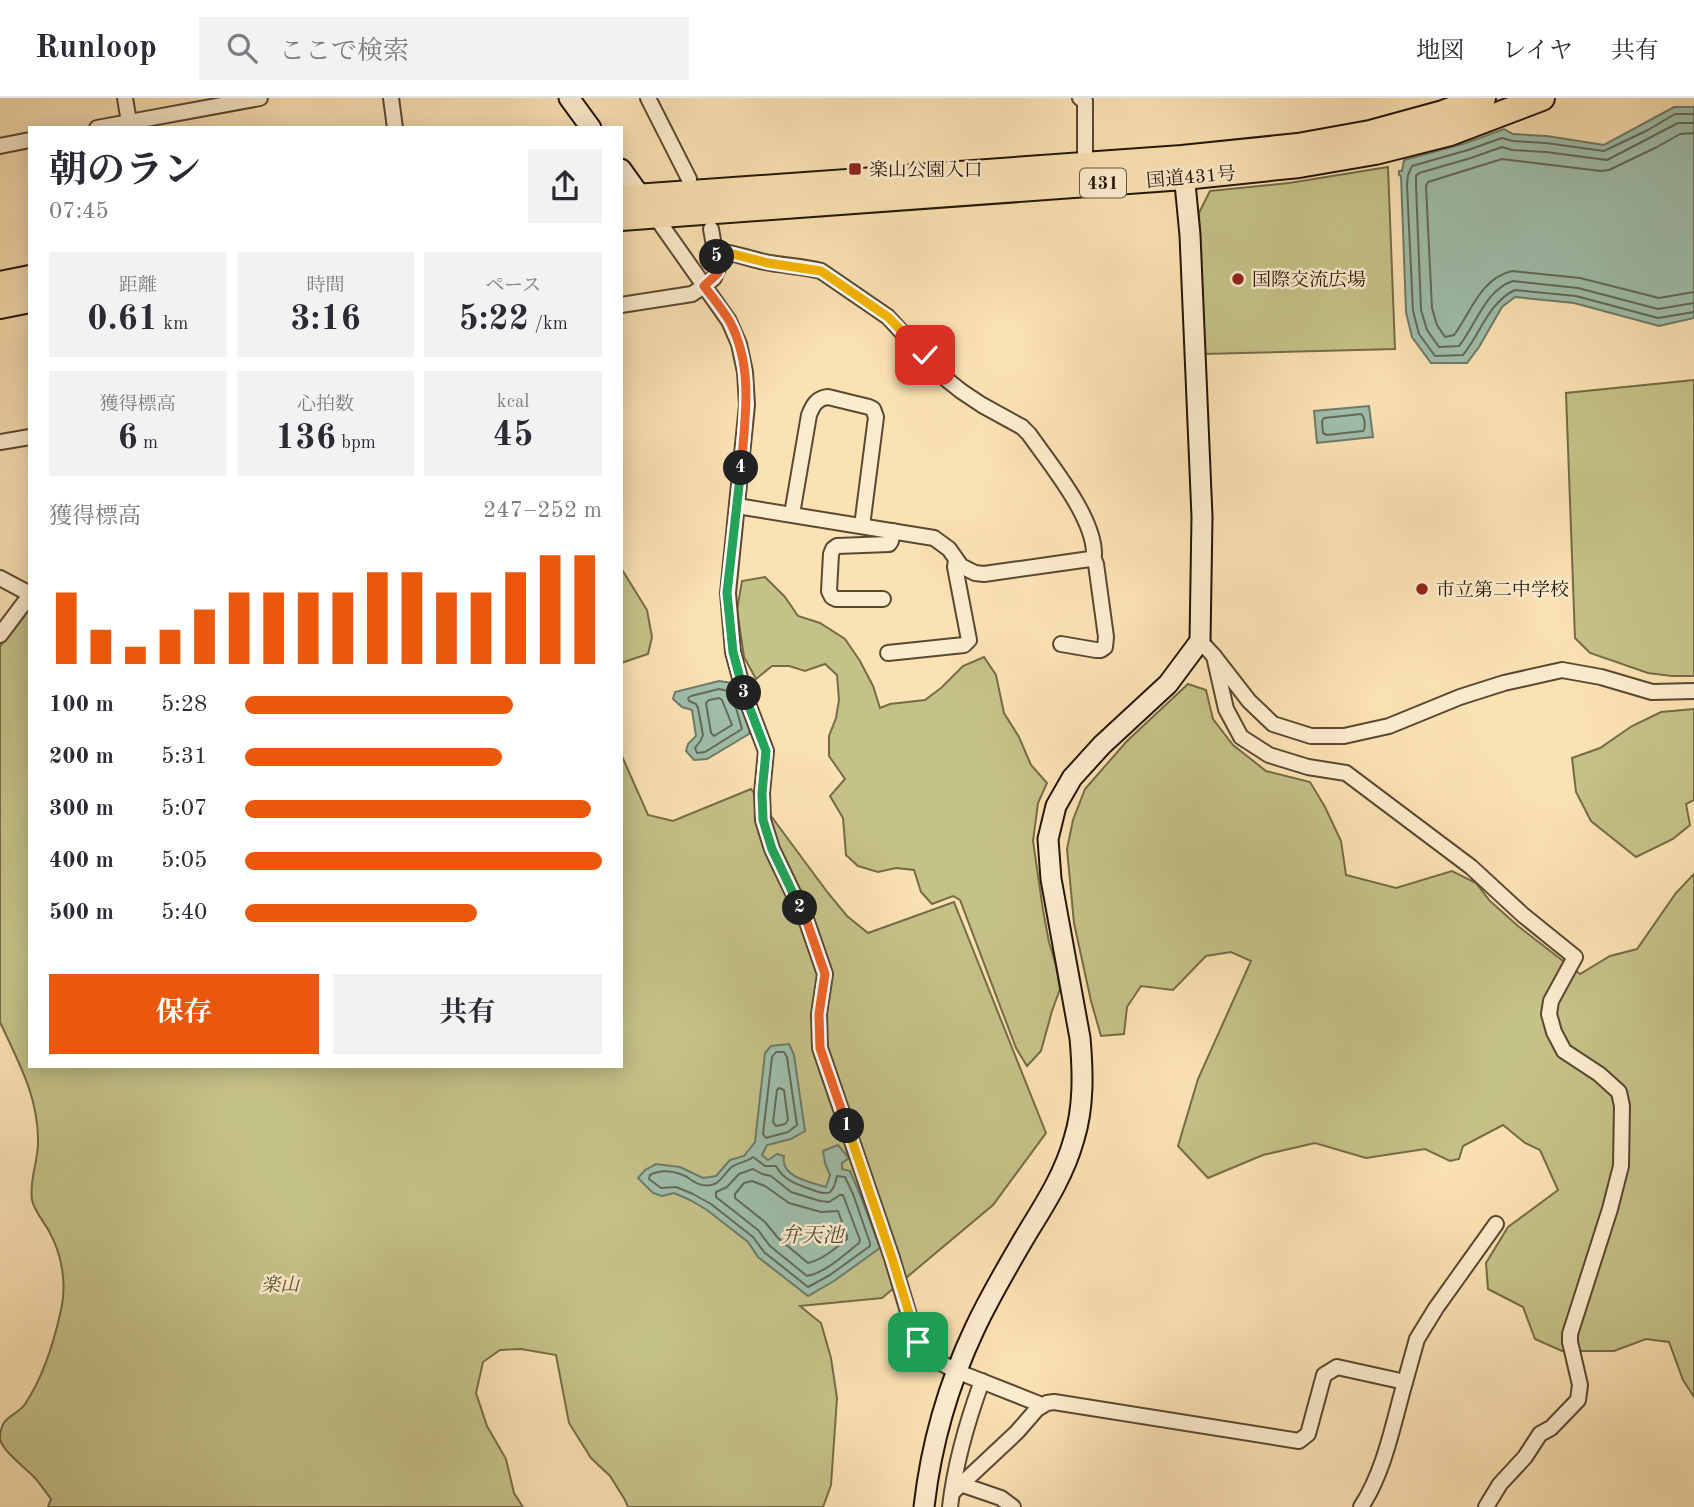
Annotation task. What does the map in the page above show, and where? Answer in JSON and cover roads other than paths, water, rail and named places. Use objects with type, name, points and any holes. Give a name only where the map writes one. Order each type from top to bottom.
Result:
[{"type":"highway","name":"国道431号","points":[[623,216],[639,204],[1085,165],[1183,168],[1370,134],[1443,113],[1483,98]]},
{"type":"highway","name":"国道431号","points":[[639,204],[1183,168],[1300,165],[1375,152],[1450,133],[1542,98]]},
{"type":"highway","points":[[0,284],[28,278]]},
{"type":"highway","points":[[0,306],[28,300]]},
{"type":"street","points":[[125,98],[130,125],[260,98]]},
{"type":"street","points":[[391,98],[395,126]]},
{"type":"street","points":[[569,98],[590,126]]},
{"type":"street","points":[[648,98],[689,179]]},
{"type":"street","points":[[1080,98],[1085,101],[1085,165]]},
{"type":"street","points":[[0,146],[28,140]]},
{"type":"street","points":[[924,1507],[935,1438],[956,1371],[985,1307],[1068,1160],[1080,1114],[1080,1038],[1051,879],[1048,839],[1056,806],[1072,778],[1102,745],[1168,684],[1200,641],[1202,517],[1190,234],[1183,168]]},
{"type":"street","points":[[623,173],[639,204],[729,321],[739,344],[745,372],[747,405],[727,593],[733,652],[744,692],[766,751],[762,793],[763,820],[772,849],[807,922],[825,974],[819,1014],[820,1048],[918,1342],[930,1357],[956,1371],[1042,1405]]},
{"type":"street","points":[[623,305],[692,294],[704,286],[718,273],[711,229]]},
{"type":"street","points":[[716,251],[821,271],[888,317],[951,383],[1029,433],[1080,508],[1094,544],[1093,557],[1106,637],[1105,647],[1096,650],[1061,644]]},
{"type":"street","points":[[792,514],[809,415],[814,404],[822,397],[828,397],[869,407],[875,412],[862,526]]},
{"type":"street","points":[[0,442],[28,437]]},
{"type":"street","points":[[737,506],[934,538],[950,548],[961,566],[975,573],[984,574],[1093,557]]},
{"type":"street","points":[[883,599],[832,597],[829,591],[831,554],[832,549],[837,546],[889,544],[893,531]]},
{"type":"street","points":[[888,653],[967,643],[969,640],[955,568],[956,560]]},
{"type":"street","points":[[0,578],[28,593]]},
{"type":"street","points":[[0,635],[28,597]]},
{"type":"street","points":[[1200,641],[1249,701],[1273,724],[1311,736],[1344,736],[1389,726],[1460,697],[1504,683],[1562,670],[1601,677],[1652,692],[1694,691]]},
{"type":"street","points":[[1214,656],[1226,709],[1241,737],[1269,755],[1308,767],[1346,773],[1471,867],[1575,957],[1551,1001],[1549,1014],[1554,1032],[1564,1051],[1599,1074],[1619,1092],[1622,1105],[1621,1166],[1570,1334],[1580,1385],[1577,1400],[1551,1428],[1540,1434],[1525,1457],[1500,1484],[1486,1507]]},
{"type":"street","points":[[1361,1507],[1382,1463],[1418,1339],[1436,1308],[1496,1224]]},
{"type":"street","points":[[954,1495],[1042,1405],[1054,1402],[1299,1441],[1308,1434],[1324,1375],[1337,1367],[1405,1382]]},
{"type":"street","points":[[954,1495],[964,1434],[982,1381]]},
{"type":"street","points":[[954,1495],[995,1495],[1013,1507]]},
{"type":"water","points":[[1674,107],[1694,107],[1694,318],[1659,326],[1574,303],[1515,297],[1502,307],[1467,363],[1431,363],[1412,337],[1406,312],[1399,175],[1404,160],[1466,143],[1504,129],[1513,134],[1604,145]]},
{"type":"water","points":[[1369,406],[1373,437],[1317,443],[1314,411]]},
{"type":"water","points":[[719,681],[732,683],[750,727],[749,734],[707,759],[694,760],[686,751],[688,744],[696,736],[692,710],[682,707],[673,699],[675,692]]},
{"type":"water","name":"弁天池","points":[[789,1044],[794,1055],[805,1131],[791,1139],[767,1145],[762,1155],[768,1160],[777,1154],[784,1156],[784,1163],[791,1174],[826,1187],[830,1175],[823,1151],[838,1145],[849,1158],[842,1163],[842,1169],[850,1171],[880,1248],[808,1296],[758,1257],[748,1242],[707,1210],[674,1193],[662,1196],[653,1193],[638,1178],[656,1164],[680,1167],[703,1178],[716,1176],[730,1160],[744,1156],[755,1142],[765,1053],[771,1046]]},
{"type":"place","name":"楽山公園入口","points":[[855,169]]},
{"type":"place","name":"国際交流広場","points":[[1238,279]]},
{"type":"place","name":"市立第二中学校","points":[[1422,589]]},
{"type":"park label","name":"楽山","points":[[280,1284]]}]
